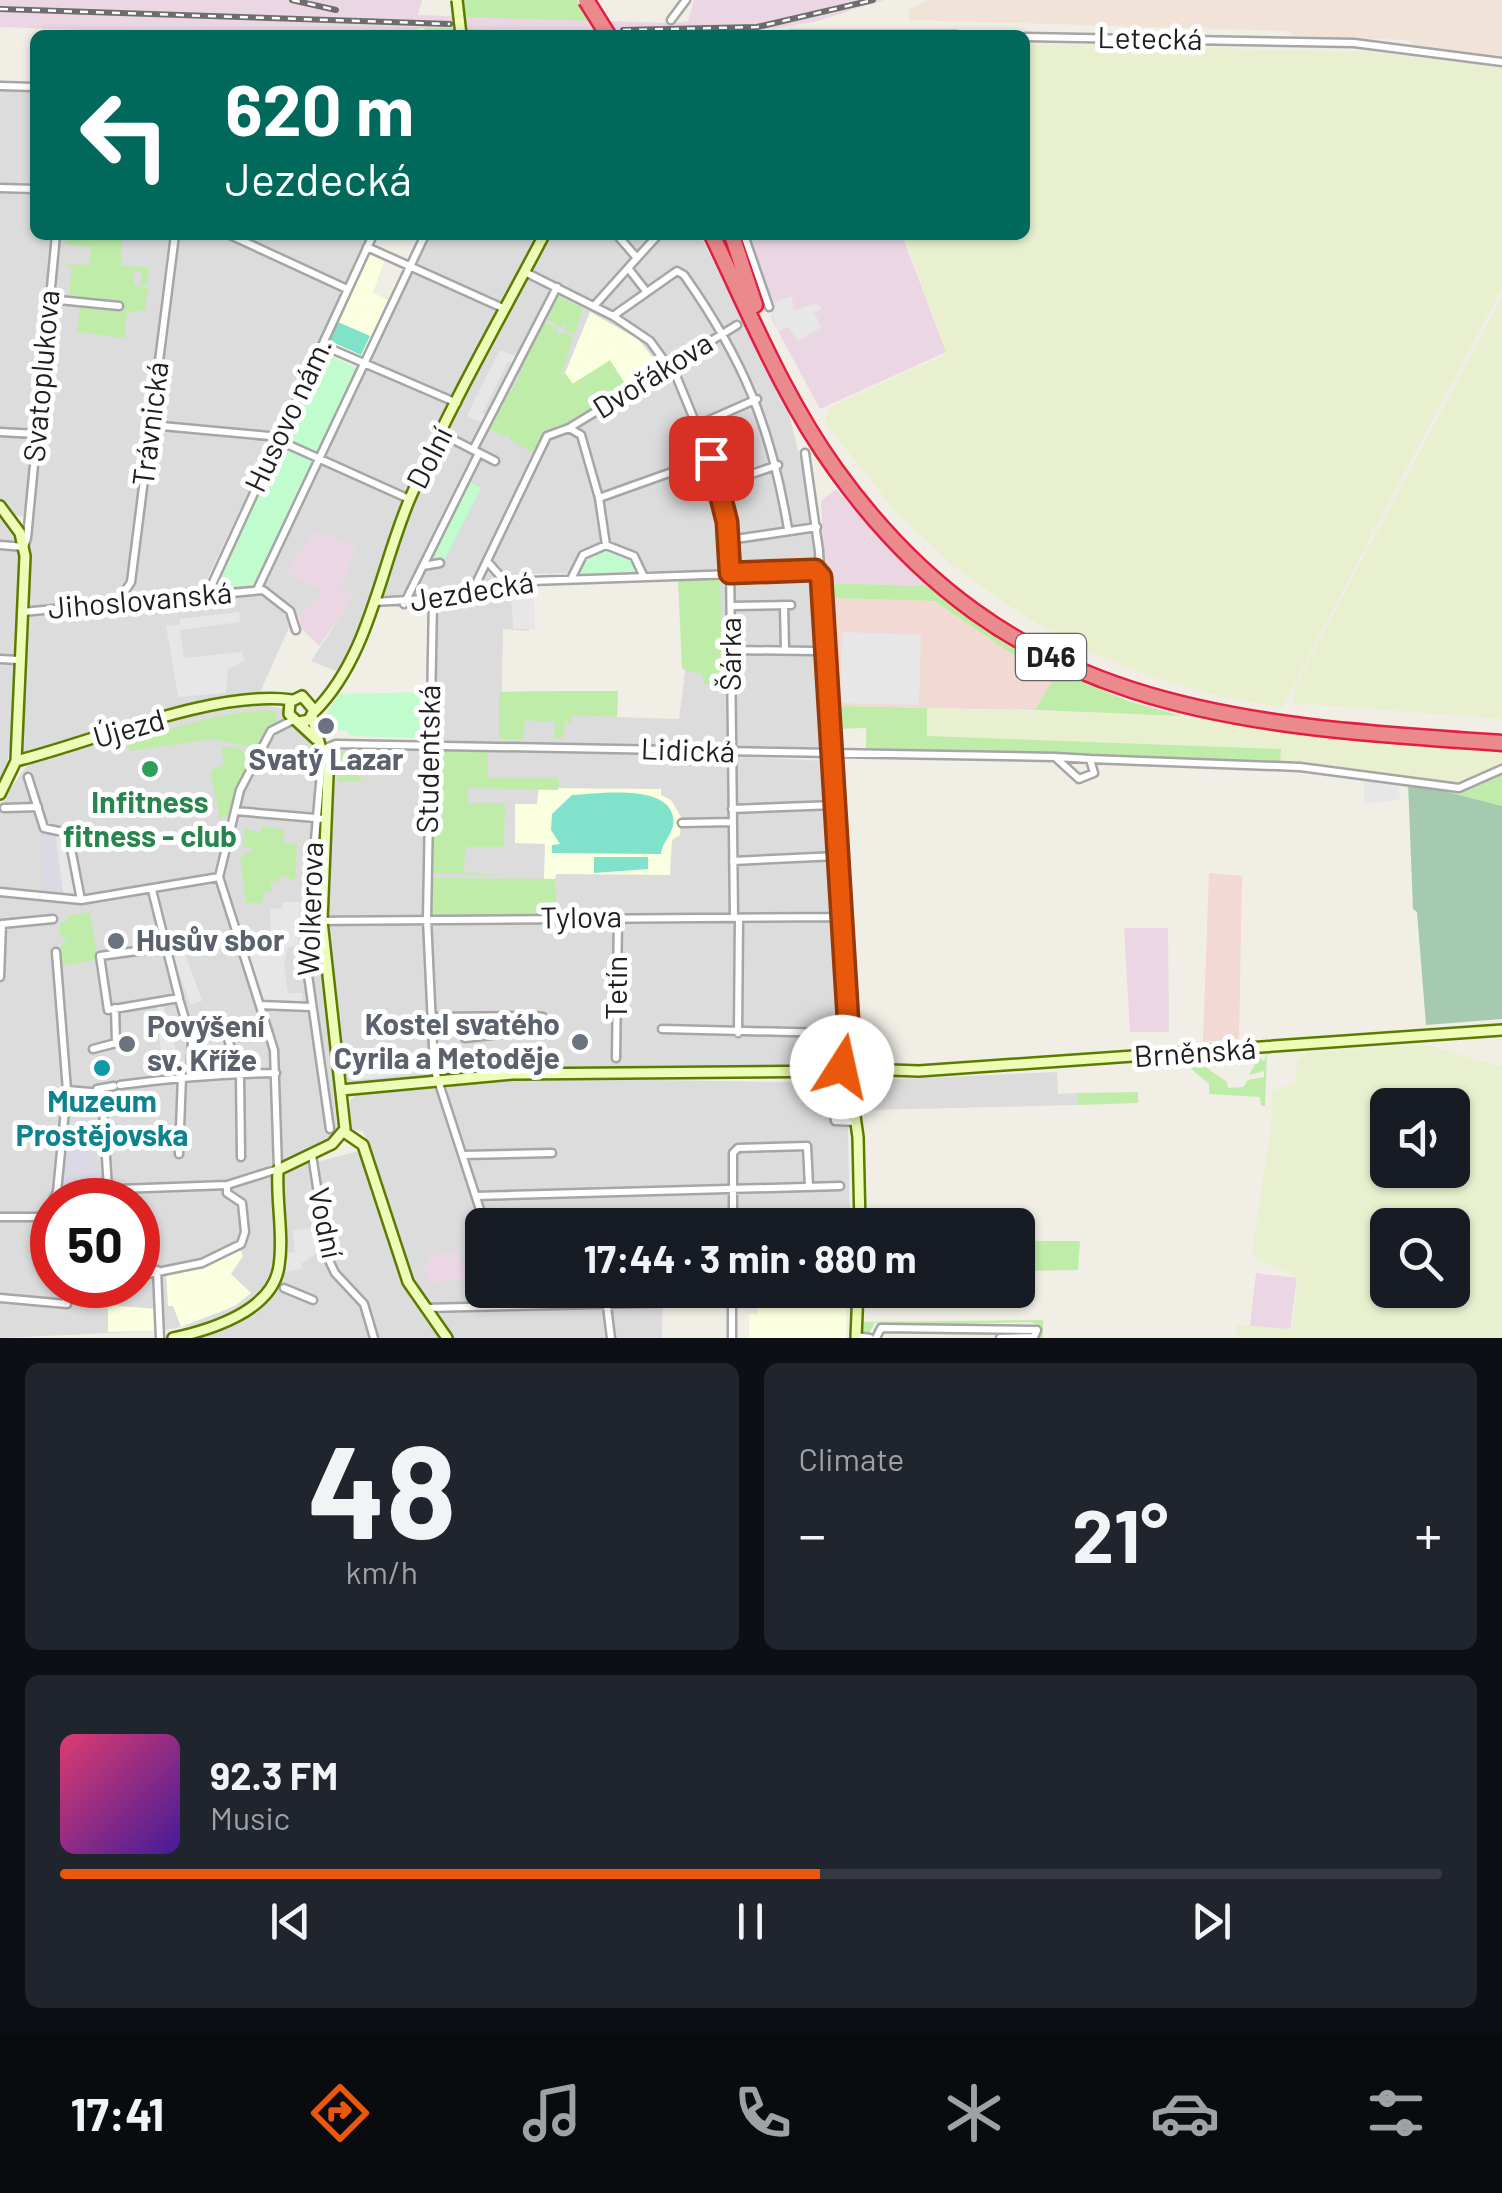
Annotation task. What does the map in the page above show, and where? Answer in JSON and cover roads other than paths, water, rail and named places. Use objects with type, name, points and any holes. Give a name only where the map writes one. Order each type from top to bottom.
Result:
[{"type":"highway","points":[[586,0],[605,30]]},
{"type":"highway","points":[[597,0],[616,30]]},
{"type":"highway","name":"D46","points":[[711,240],[796,406],[862,505],[932,575],[1012,636],[1109,684],[1209,714],[1279,726],[1502,743]]},
{"type":"highway","name":"D46","points":[[725,240],[762,306],[812,418],[862,490],[915,547],[1014,626],[1096,669],[1187,700],[1280,717],[1502,734]]},
{"type":"highway","points":[[734,240],[762,306]]},
{"type":"main road","points":[[458,0],[461,30]]},
{"type":"main road","name":"Dolní","points":[[313,714],[336,688],[374,602],[409,499],[541,240]]},
{"type":"main road","name":"Svatoplukova","points":[[0,794],[16,760],[24,547],[18,530],[2,512]]},
{"type":"main road","points":[[310,700],[336,688]]},
{"type":"main road","name":"Újezd","points":[[16,760],[202,709],[264,700],[290,705],[302,696],[310,700]]},
{"type":"main road","name":"Wolkerova","points":[[310,700],[328,774],[322,922],[344,1132]]},
{"type":"main road","points":[[290,705],[296,721],[310,729],[323,749]]},
{"type":"main road","points":[[296,721],[313,714]]},
{"type":"main road","name":"Brněnská","points":[[341,1090],[550,1073],[787,1075],[848,1067],[887,1070],[1502,1030]]},
{"type":"main road","points":[[848,1067],[856,1106],[860,1208]]},
{"type":"main road","points":[[173,1338],[226,1321],[279,1285],[278,1169],[312,1155],[344,1132],[363,1145],[408,1282],[447,1338]]},
{"type":"main road","points":[[856,1337],[857,1308]]},
{"type":"street","points":[[671,20],[686,0]]},
{"type":"street","name":"Letecká","points":[[1030,37],[1354,43],[1502,62]]},
{"type":"street","points":[[0,86],[30,87]]},
{"type":"street","points":[[0,188],[30,189]]},
{"type":"street","name":"Svatoplukova","points":[[24,547],[55,240]]},
{"type":"street","name":"Trávnická","points":[[109,604],[121,597],[131,582],[173,240]]},
{"type":"street","points":[[241,240],[347,289]]},
{"type":"street","name":"Husovo nám.","points":[[206,594],[370,240]]},
{"type":"street","name":"Husovo nám.","points":[[257,590],[423,240]]},
{"type":"street","points":[[621,240],[637,258]]},
{"type":"street","points":[[594,306],[653,240]]},
{"type":"street","points":[[745,240],[762,306]]},
{"type":"street","points":[[367,247],[505,309]]},
{"type":"street","points":[[628,268],[646,291]]},
{"type":"street","name":"Šárka","points":[[525,272],[614,316],[650,340],[669,365],[698,424],[719,486],[729,540],[738,1033]]},
{"type":"street","points":[[614,316],[677,272],[684,275],[724,332],[757,399],[778,465],[788,529]]},
{"type":"street","name":"Dolní","points":[[404,604],[557,287]]},
{"type":"street","points":[[49,299],[119,306]]},
{"type":"street","name":"Dvořákova","points":[[470,595],[544,440],[737,325]]},
{"type":"street","points":[[322,345],[458,404]]},
{"type":"street","points":[[698,424],[757,399]]},
{"type":"street","points":[[151,425],[277,439],[409,499]]},
{"type":"street","points":[[569,428],[581,436],[600,498],[606,545],[634,556],[644,576]]},
{"type":"street","points":[[0,432],[37,434]]},
{"type":"street","points":[[442,434],[495,461]]},
{"type":"street","points":[[805,453],[817,526],[848,1067]]},
{"type":"street","points":[[600,498],[711,458]]},
{"type":"street","points":[[719,486],[778,465]]},
{"type":"street","points":[[18,530],[28,517]]},
{"type":"street","points":[[729,540],[817,526]]},
{"type":"street","name":"Jezdecká","points":[[571,579],[583,555],[606,545]]},
{"type":"street","points":[[0,546],[24,547]]},
{"type":"street","points":[[487,561],[508,586]]},
{"type":"street","points":[[423,566],[440,563]]},
{"type":"street","name":"Jezdecká","points":[[374,602],[404,604],[571,579],[818,571]]},
{"type":"street","name":"Jihoslovanská","points":[[21,612],[257,590],[268,592],[290,611],[296,630]]},
{"type":"street","name":"Studentská","points":[[432,600],[426,918],[432,1017],[438,1080],[480,1208]]},
{"type":"street","points":[[731,606],[788,605],[785,650]]},
{"type":"street","points":[[731,650],[814,651]]},
{"type":"street","points":[[0,659],[18,660]]},
{"type":"street","points":[[160,1189],[227,1189],[278,1169],[276,1073],[260,1005],[219,877],[240,790],[273,730],[296,721]]},
{"type":"street","name":"Lidická","points":[[323,749],[336,744],[430,744],[831,756],[1055,757],[1090,759],[1094,773],[1082,780],[1055,757]]},
{"type":"street","name":"Wolkerova","points":[[323,749],[304,954],[330,1130]]},
{"type":"street","points":[[1090,759],[1300,768],[1460,788],[1502,769]]},
{"type":"street","points":[[28,777],[44,828],[68,833],[81,900]]},
{"type":"street","points":[[732,809],[834,805]]},
{"type":"street","points":[[4,808],[38,807]]},
{"type":"street","points":[[235,812],[326,820]]},
{"type":"street","points":[[682,823],[732,822]]},
{"type":"street","points":[[733,860],[837,856]]},
{"type":"street","points":[[0,892],[81,900],[219,877]]},
{"type":"street","points":[[152,890],[192,1042],[180,1154]]},
{"type":"street","name":"Tetín","points":[[616,1058],[618,917]]},
{"type":"street","name":"Tylova","points":[[306,921],[841,917]]},
{"type":"street","points":[[0,977],[2,924],[53,920]]},
{"type":"street","points":[[93,1049],[116,1043],[102,954],[166,947]]},
{"type":"street","points":[[56,952],[67,1090],[58,1178]]},
{"type":"street","points":[[112,1009],[180,1000]]},
{"type":"street","points":[[260,1005],[311,1007]]},
{"type":"street","points":[[432,1017],[543,1016],[547,1028],[465,1038],[464,1017]]},
{"type":"street","points":[[222,1018],[240,1075],[240,1158]]},
{"type":"street","points":[[662,1029],[831,1033]]},
{"type":"street","points":[[67,1090],[186,1076],[196,1080],[276,1073]]},
{"type":"street","points":[[98,1089],[104,1097],[108,1178]]},
{"type":"street","points":[[832,1104],[834,1122],[857,1122]]},
{"type":"street","points":[[733,1208],[733,1152],[738,1148],[808,1146],[809,1186]]},
{"type":"street","points":[[463,1155],[552,1152]]},
{"type":"street","name":"Vodní","points":[[312,1155],[331,1266],[362,1299],[374,1338]]},
{"type":"street","points":[[476,1196],[840,1186]]},
{"type":"street","points":[[160,1270],[202,1263],[241,1244],[245,1232],[242,1203],[227,1189]]},
{"type":"street","points":[[0,1217],[30,1217]]},
{"type":"street","points":[[279,1285],[312,1300]]},
{"type":"street","points":[[0,1298],[30,1301]]},
{"type":"street","points":[[424,1308],[465,1307]]},
{"type":"street","points":[[159,1308],[160,1338]]},
{"type":"street","points":[[607,1308],[611,1338]]},
{"type":"street","points":[[732,1308],[732,1338]]},
{"type":"street","points":[[856,1337],[873,1338],[881,1328],[1033,1326],[1037,1332],[1033,1337],[1000,1338]]},
{"type":"street","points":[[954,1328],[954,1338]]},
{"type":"railway","points":[[292,0],[336,10]]},
{"type":"railway","points":[[623,30],[757,27],[873,0]]},
{"type":"railway","points":[[0,9],[450,24]]},
{"type":"place","name":"Svatý Lazar","points":[[326,726]]},
{"type":"place","name":"Infitness fitness - club","points":[[150,769]]},
{"type":"place","name":"Husův sbor","points":[[116,941]]},
{"type":"place","name":"Kostel svatého Cyrila a Metoděje","points":[[580,1042]]},
{"type":"place","name":"Povýšení sv. Kříže","points":[[127,1044]]},
{"type":"place","name":"Muzeum Prostějovska","points":[[102,1068]]}]
